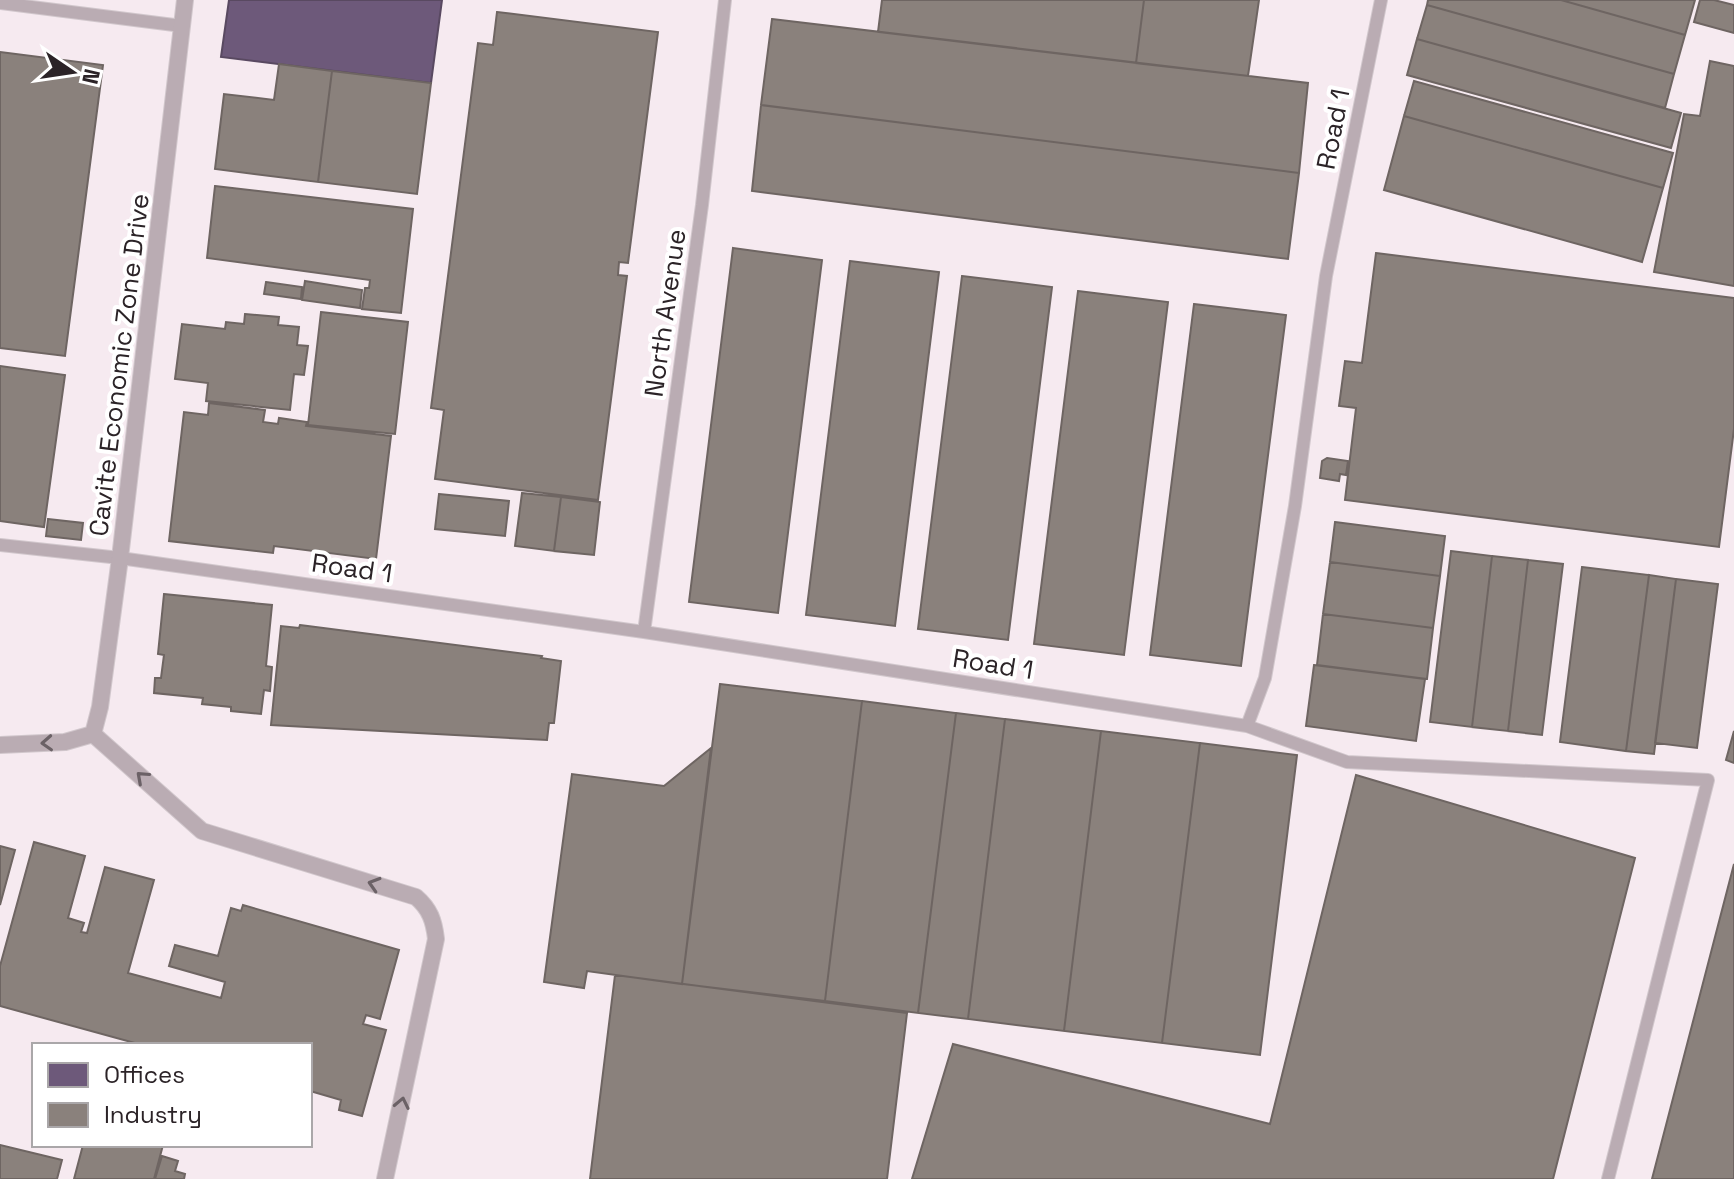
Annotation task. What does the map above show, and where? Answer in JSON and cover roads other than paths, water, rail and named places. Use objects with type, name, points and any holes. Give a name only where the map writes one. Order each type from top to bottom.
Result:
[{"type":"street","name":"Cavite Economic Zone Drive","points":[[93,734],[100,707],[120,558],[185,0]]},
{"type":"street","name":"North Avenue","points":[[644,632],[702,205],[725,0]]},
{"type":"street","name":"Road 1","points":[[0,545],[120,558],[644,632],[1247,726],[1265,678],[1295,506],[1326,276],[1381,0]]},
{"type":"street","points":[[0,3],[182,26]]},
{"type":"street","points":[[1247,726],[1347,762],[1708,780],[1608,1179]]},
{"type":"street","points":[[0,745],[65,742],[93,734],[202,831],[416,897],[429,910],[436,939],[385,1179]]}]
